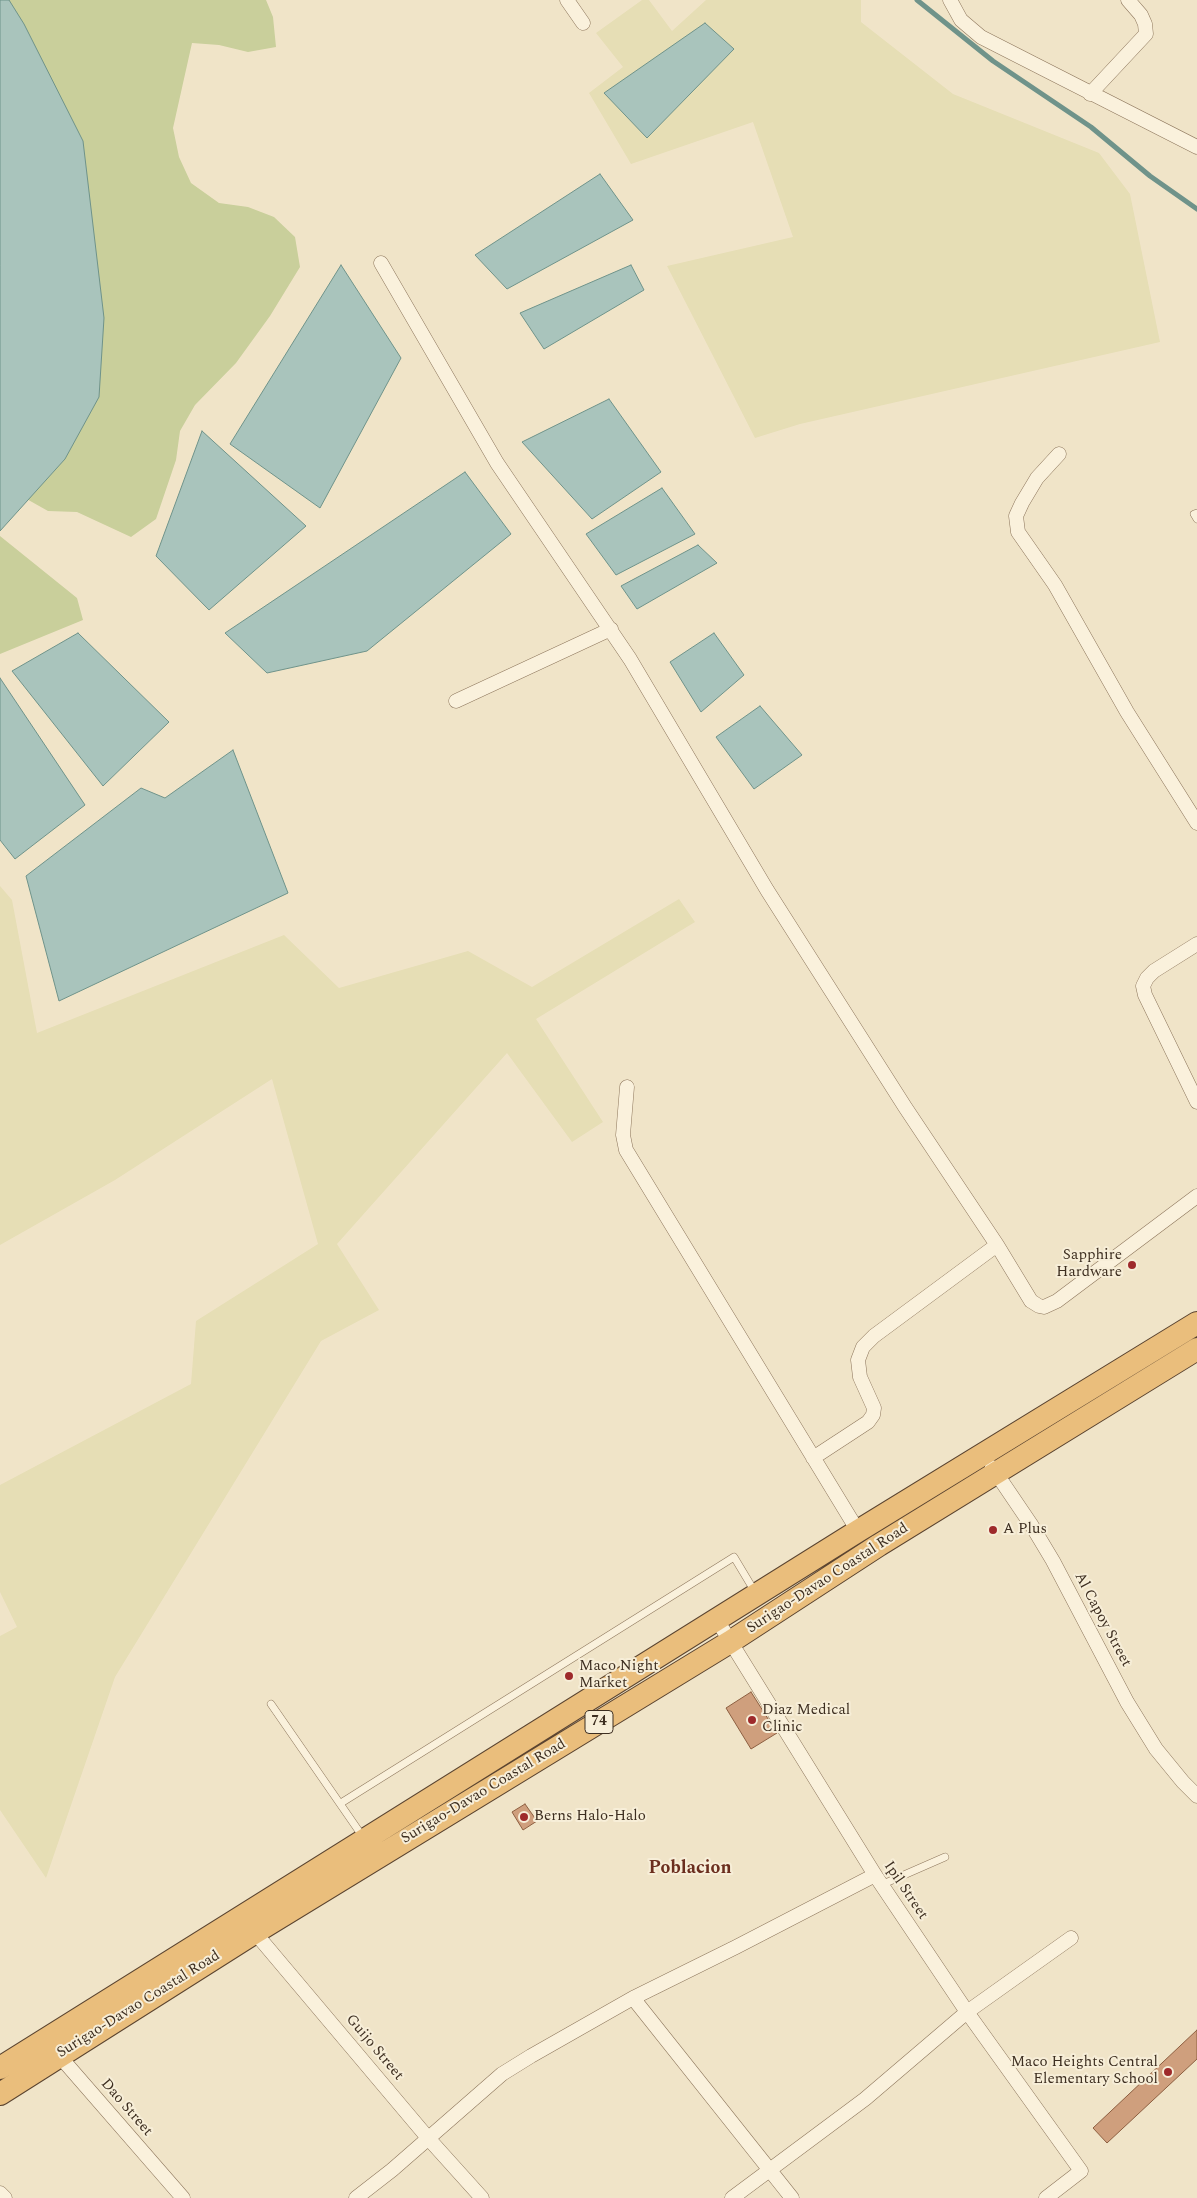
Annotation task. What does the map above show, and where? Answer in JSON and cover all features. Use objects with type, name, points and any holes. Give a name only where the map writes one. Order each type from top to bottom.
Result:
[{"type":"highway","name":"Surigao-Davao Coastal Road","points":[[249,1925],[366,1840],[858,1531],[1197,1323]]},
{"type":"highway","name":"Surigao-Davao Coastal Road","points":[[0,2094],[53,2047],[249,1925],[730,1642],[996,1473],[1197,1349]]},
{"type":"highway","name":"Surigao-Davao Coastal Road","points":[[0,2068],[53,2047]]},
{"type":"street","points":[[567,0],[583,23]]},
{"type":"street","points":[[950,0],[962,20],[981,37],[1197,147]]},
{"type":"street","points":[[1090,94],[1146,34],[1145,24],[1141,15],[1128,0]]},
{"type":"street","points":[[381,263],[497,463],[610,629],[767,890],[997,1245],[1031,1301],[1044,1307],[1058,1301],[1197,1196]]},
{"type":"street","points":[[1058,454],[1037,478],[1022,503],[1016,516],[1018,532],[1055,585],[1127,712],[1197,823]]},
{"type":"street","points":[[456,701],[610,629]]},
{"type":"street","points":[[1197,944],[1154,971],[1147,978],[1143,986],[1145,995],[1197,1102]]},
{"type":"street","points":[[627,1087],[623,1135],[626,1150],[858,1531]]},
{"type":"street","points":[[813,1458],[868,1422],[873,1415],[874,1408],[860,1377],[858,1360],[863,1347],[874,1336],[997,1245]]},
{"type":"street","name":"Al Capoy Street","points":[[984,1455],[1053,1561],[1126,1702],[1156,1748],[1182,1782],[1197,1796]]},
{"type":"street","name":"Ipil Street","points":[[717,1620],[878,1880],[966,2012],[1081,2171],[1046,2198]]},
{"type":"street","points":[[356,2198],[392,2170],[502,2074],[561,2037],[632,1998],[878,1880]]},
{"type":"street","name":"Guijo Street","points":[[249,1925],[428,2138],[482,2198]]},
{"type":"street","points":[[732,2198],[865,2099],[966,2012],[1071,1938]]},
{"type":"street","points":[[632,1998],[792,2198]]},
{"type":"street","name":"Dao Street","points":[[53,2047],[184,2198]]},
{"type":"street","points":[[0,2193],[5,2198]]},
{"type":"lane","points":[[1197,513],[1194,514],[1197,519]]},
{"type":"lane","points":[[341,1803],[734,1557],[757,1595]]},
{"type":"lane","points":[[271,1704],[366,1840]]},
{"type":"lane","points":[[878,1880],[945,1857]]},
{"type":"shaded area","points":[[642,0],[649,0],[672,31],[706,0],[861,0],[861,22],[953,94],[1099,153],[1130,194],[1160,342],[800,424],[755,438],[667,266],[793,237],[753,122],[631,164],[589,93],[623,67],[596,33]]},
{"type":"shaded area","points":[[0,886],[12,900],[37,1033],[284,935],[339,988],[468,951],[532,987],[679,899],[695,922],[536,1019],[603,1122],[572,1142],[507,1053],[337,1244],[379,1310],[321,1341],[115,1677],[46,1878],[0,1810],[0,1636],[17,1627],[0,1592],[0,1485],[191,1384],[196,1321],[318,1244],[272,1079],[115,1180],[0,1245]]},
{"type":"green space","points":[[0,0],[266,0],[273,17],[276,47],[248,52],[219,45],[192,43],[173,128],[179,157],[191,183],[219,203],[248,207],[274,217],[295,237],[300,267],[270,316],[236,363],[195,405],[180,431],[176,460],[156,519],[131,537],[77,512],[48,511],[0,484]]},
{"type":"green space","points":[[0,536],[77,598],[83,620],[0,654]]},
{"type":"water","points":[[0,0],[9,0],[24,24],[83,141],[104,318],[99,397],[65,459],[0,531]]},
{"type":"water","points":[[705,23],[734,49],[647,138],[604,93]]},
{"type":"water","points":[[600,174],[633,220],[507,289],[475,255]]},
{"type":"water","points":[[341,265],[401,358],[320,508],[230,444]]},
{"type":"water","points":[[631,265],[644,290],[544,349],[520,313]]},
{"type":"water","points":[[609,399],[661,472],[592,519],[522,442]]},
{"type":"water","points":[[202,431],[306,526],[209,610],[156,556]]},
{"type":"water","points":[[465,472],[511,534],[367,651],[267,673],[225,633]]},
{"type":"water","points":[[662,488],[695,534],[616,575],[586,534]]},
{"type":"water","points":[[698,545],[717,563],[637,609],[621,586]]},
{"type":"water","points":[[78,633],[169,722],[103,786],[12,671]]},
{"type":"water","points":[[714,633],[744,675],[701,712],[670,662]]},
{"type":"water","points":[[0,678],[85,805],[15,859],[0,840]]},
{"type":"water","points":[[760,706],[802,755],[754,789],[716,737]]},
{"type":"water","points":[[233,750],[288,893],[59,1001],[26,876],[141,788],[165,798]]},
{"type":"building","name":"Diaz Medical Clinic","points":[[751,1692],[777,1733],[751,1749],[726,1708]]},
{"type":"building","points":[[525,1804],[537,1821],[523,1830],[512,1812]]},
{"type":"building","points":[[1197,2030],[1197,2059],[1107,2143],[1093,2128]]},
{"type":"waterway","points":[[917,0],[993,61],[1091,127],[1150,176],[1197,209]]},
{"type":"place","name":"Sapphire Hardware","points":[[1132,1265]]},
{"type":"place","name":"A Plus","points":[[993,1530]]},
{"type":"place","name":"Maco Night Market","points":[[569,1676]]},
{"type":"place","name":"Diaz Medical Clinic","points":[[752,1720]]},
{"type":"place","name":"Berns Halo-Halo","points":[[524,1817]]},
{"type":"place","name":"Maco Heights Central Elementary School","points":[[1168,2072]]},
{"type":"district","name":"Poblacion","points":[[690,1869]]}]
